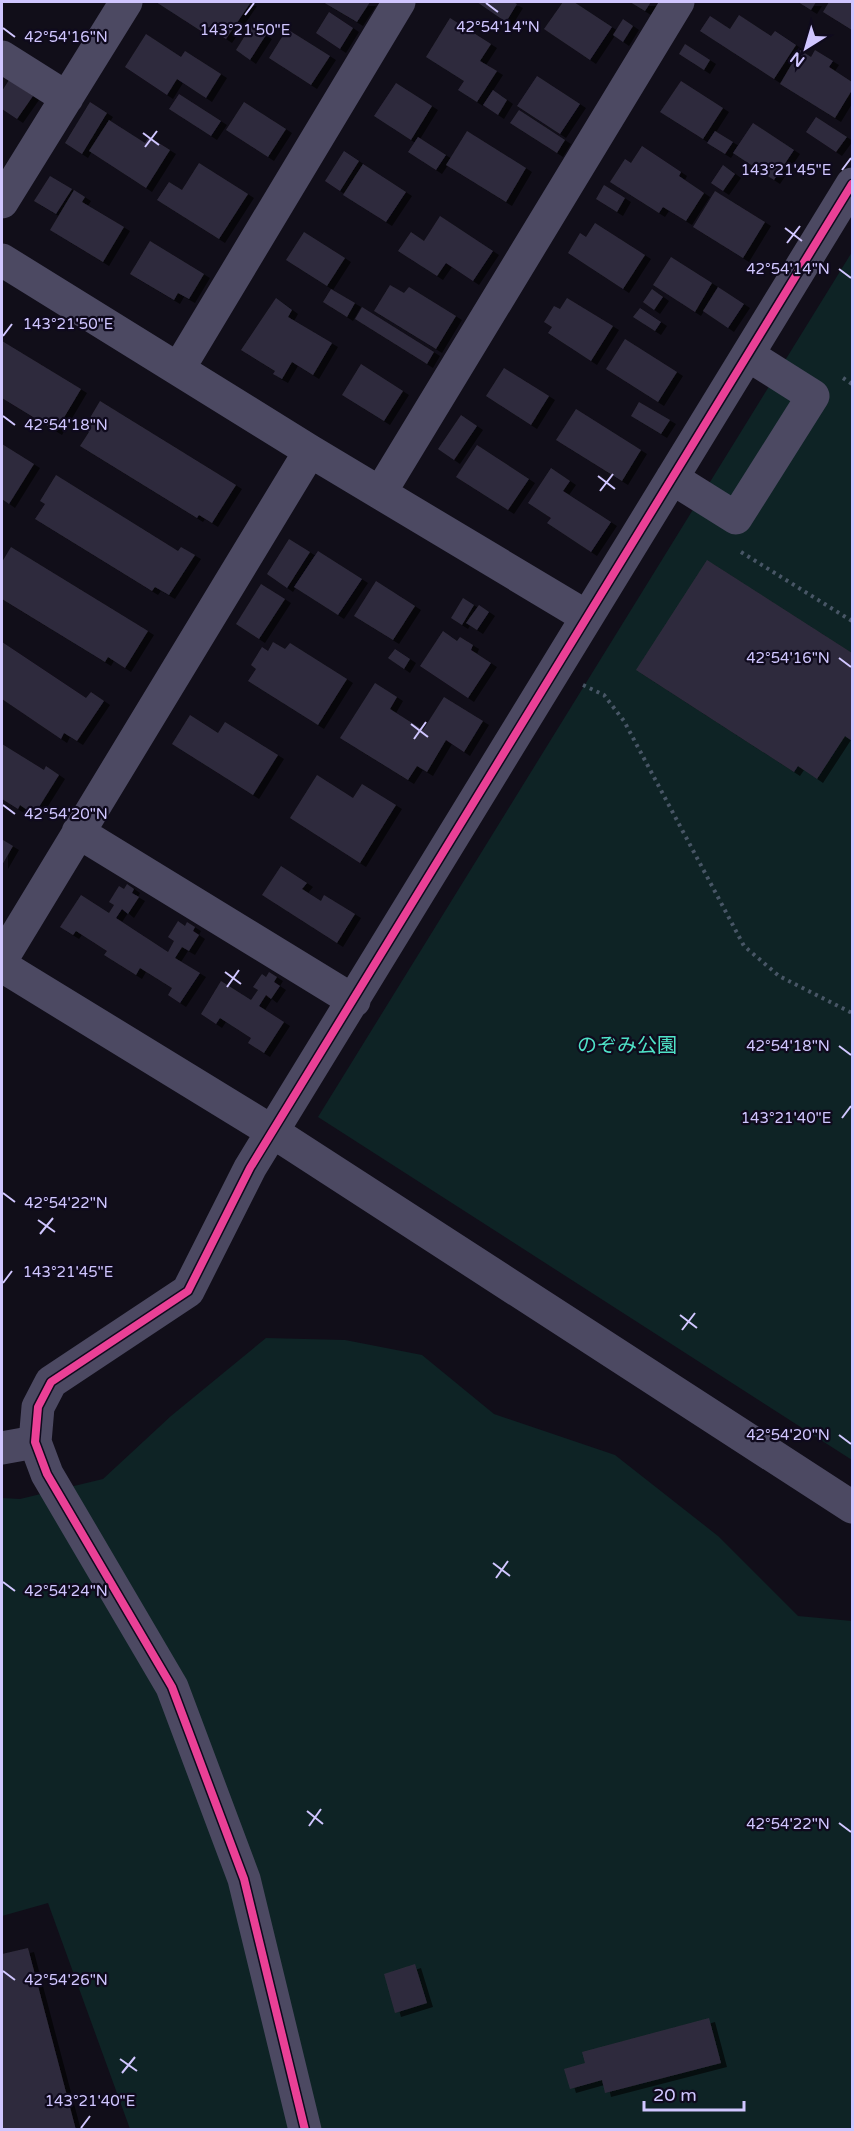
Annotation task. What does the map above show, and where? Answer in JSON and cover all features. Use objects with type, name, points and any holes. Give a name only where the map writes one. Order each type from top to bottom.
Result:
[{"type":"street","points":[[2,202],[126,2]]},
{"type":"street","points":[[179,368],[399,2]]},
{"type":"street","points":[[380,493],[678,2]]},
{"type":"street","points":[[2,57],[67,98]]},
{"type":"street","points":[[305,2130],[244,1879],[172,1687],[47,1474],[35,1442],[38,1407],[51,1382],[189,1291],[250,1168],[852,183]]},
{"type":"street","points":[[2,260],[310,451],[587,617]]},
{"type":"street","points":[[672,478],[736,518],[813,396],[748,355]]},
{"type":"street","points":[[2,959],[310,451]]},
{"type":"street","points":[[78,832],[354,1001]]},
{"type":"street","points":[[2,966],[273,1132],[852,1507]]},
{"type":"street","points":[[2,1448],[35,1442]]},
{"type":"path","points":[[732,547],[852,621]]},
{"type":"path","points":[[576,681],[604,695],[624,722],[744,946],[779,976],[852,1013]]},
{"type":"green space","name":"のぞみ公園","points":[[852,252],[852,1460],[318,1117]]},
{"type":"green space","points":[[266,1338],[345,1340],[422,1355],[494,1414],[615,1455],[718,1536],[798,1616],[852,1621],[852,2129],[130,2129],[48,1903],[2,1916],[2,1498],[20,1499],[103,1479],[171,1416]]},
{"type":"building","points":[[156,2],[251,2],[226,39],[205,25],[201,31]]},
{"type":"building","points":[[323,2],[370,2],[357,22]]},
{"type":"building","points":[[477,2],[513,2],[517,4],[506,22]]},
{"type":"building","points":[[563,2],[574,2],[612,27],[590,60],[544,29]]},
{"type":"building","points":[[630,2],[651,2],[645,11]]},
{"type":"building","points":[[798,2],[816,2],[811,10]]},
{"type":"building","points":[[829,2],[852,2],[852,30],[823,12]]},
{"type":"building","points":[[329,12],[353,28],[340,49],[316,33]]},
{"type":"building","points":[[739,15],[771,36],[775,31],[796,45],[774,79],[700,31],[710,16],[730,29]]},
{"type":"building","points":[[450,18],[491,44],[480,61],[497,71],[477,102],[458,90],[464,81],[426,57]]},
{"type":"building","points":[[623,19],[633,26],[623,42],[613,35]]},
{"type":"building","points":[[251,26],[266,35],[250,60],[236,50]]},
{"type":"building","points":[[287,29],[330,56],[311,85],[269,58]]},
{"type":"building","points":[[146,34],[181,57],[185,51],[221,74],[206,98],[177,79],[167,95],[125,67]]},
{"type":"building","points":[[685,44],[710,60],[704,70],[679,54]]},
{"type":"building","points":[[800,50],[811,57],[815,50],[833,61],[829,67],[852,82],[852,90],[835,118],[780,84]]},
{"type":"building","points":[[537,76],[580,104],[560,134],[517,106]]},
{"type":"building","points":[[9,80],[33,96],[17,119],[2,109],[2,91]]},
{"type":"building","points":[[681,81],[723,108],[703,139],[660,112]]},
{"type":"building","points":[[396,83],[432,106],[411,140],[374,116]]},
{"type":"building","points":[[493,90],[507,100],[498,115],[483,105]]},
{"type":"building","points":[[179,94],[221,121],[211,136],[169,109]]},
{"type":"building","points":[[90,102],[107,113],[82,154],[65,143]]},
{"type":"building","points":[[244,102],[286,129],[268,157],[226,130]]},
{"type":"building","points":[[519,110],[565,140],[557,153],[510,123]]},
{"type":"building","points":[[816,117],[847,137],[836,152],[806,132]]},
{"type":"building","points":[[109,120],[145,143],[149,137],[170,150],[146,188],[89,151]]},
{"type":"building","points":[[753,123],[794,150],[774,180],[733,153]]},
{"type":"building","points":[[467,131],[526,168],[506,202],[446,165]]},
{"type":"building","points":[[715,131],[733,142],[725,154],[707,143]]},
{"type":"building","points":[[418,137],[446,155],[436,170],[408,152]]},
{"type":"building","points":[[642,146],[681,172],[679,176],[704,193],[686,221],[663,207],[659,213],[610,182],[625,159],[631,163]]},
{"type":"building","points":[[344,151],[359,161],[340,191],[325,181]]},
{"type":"building","points":[[199,163],[248,194],[219,239],[157,200],[169,182],[182,190]]},
{"type":"building","points":[[363,164],[406,192],[386,222],[343,195]]},
{"type":"building","points":[[723,165],[735,174],[723,191],[711,183]]},
{"type":"building","points":[[50,176],[72,189],[56,214],[34,201]]},
{"type":"building","points":[[604,185],[625,198],[617,212],[596,199]]},
{"type":"building","points":[[74,190],[85,197],[82,202],[124,227],[103,262],[50,230]]},
{"type":"building","points":[[715,191],[765,222],[743,258],[693,227]]},
{"type":"building","points":[[440,216],[493,251],[473,281],[446,263],[437,276],[398,251],[411,232],[424,241]]},
{"type":"building","points":[[595,223],[645,255],[623,289],[568,253],[580,233],[586,237]]},
{"type":"building","points":[[304,232],[345,258],[327,286],[286,260]]},
{"type":"building","points":[[150,241],[204,274],[189,299],[178,293],[174,300],[130,274]]},
{"type":"building","points":[[671,257],[712,283],[695,312],[653,285]]},
{"type":"building","points":[[390,285],[404,293],[409,287],[456,316],[436,349],[374,311]]},
{"type":"building","points":[[718,287],[744,304],[728,328],[703,311]]},
{"type":"building","points":[[331,289],[355,303],[347,317],[323,302]]},
{"type":"building","points":[[652,289],[663,297],[654,310],[643,302]]},
{"type":"building","points":[[276,298],[292,310],[288,317],[332,343],[313,375],[292,362],[282,379],[273,374],[275,371],[241,350]]},
{"type":"building","points":[[567,298],[613,326],[591,361],[548,333],[552,327],[544,322],[554,306],[560,309]]},
{"type":"building","points":[[362,307],[434,352],[427,364],[355,319]]},
{"type":"building","points":[[640,308],[661,322],[655,331],[633,317]]},
{"type":"building","points":[[625,339],[677,372],[658,402],[606,369]]},
{"type":"building","points":[[2,341],[81,389],[56,431],[2,398]]},
{"type":"building","points":[[361,364],[403,391],[384,421],[342,395]]},
{"type":"building","points":[[504,368],[549,396],[531,425],[486,396]]},
{"type":"building","points":[[100,401],[236,485],[212,523],[199,515],[197,518],[80,446],[89,432],[84,428]]},
{"type":"building","points":[[639,402],[670,420],[661,434],[631,416]]},
{"type":"building","points":[[576,409],[641,450],[622,481],[556,440]]},
{"type":"building","points":[[461,415],[477,426],[454,460],[438,449]]},
{"type":"building","points":[[2,444],[34,464],[9,504],[2,499]]},
{"type":"building","points":[[477,445],[529,479],[508,510],[456,477]]},
{"type":"building","points":[[551,468],[570,481],[563,491],[611,522],[591,552],[547,523],[551,518],[528,503]]},
{"type":"building","points":[[56,475],[178,551],[181,547],[195,555],[169,595],[155,587],[152,591],[35,519],[45,504],[40,501]]},
{"type":"building","points":[[289,539],[310,552],[287,588],[267,574]]},
{"type":"building","points":[[11,547],[148,631],[125,668],[108,657],[105,662],[2,599],[2,562]]},
{"type":"building","points":[[318,551],[362,579],[338,615],[294,587]]},
{"type":"building","points":[[707,560],[852,653],[852,741],[845,736],[817,779],[798,766],[794,772],[636,670]]},
{"type":"building","points":[[376,581],[415,606],[393,640],[354,616]]},
{"type":"building","points":[[261,584],[285,599],[259,639],[236,624]]},
{"type":"building","points":[[463,598],[474,605],[462,625],[451,618]]},
{"type":"building","points":[[479,605],[489,612],[477,630],[466,623]]},
{"type":"building","points":[[443,631],[457,641],[460,637],[473,645],[471,650],[491,663],[468,698],[420,666]]},
{"type":"building","points":[[2,642],[86,698],[91,692],[104,701],[77,741],[64,733],[61,739],[2,699]]},
{"type":"building","points":[[273,642],[285,649],[290,643],[347,679],[318,725],[248,681],[256,669],[251,665],[262,647],[268,651]]},
{"type":"building","points":[[395,649],[410,659],[404,669],[388,658]]},
{"type":"building","points":[[375,683],[397,697],[390,709],[423,730],[444,697],[483,721],[464,752],[446,740],[427,772],[417,766],[408,780],[340,738]]},
{"type":"building","points":[[190,715],[218,733],[225,722],[278,755],[253,795],[172,744]]},
{"type":"building","points":[[2,744],[44,770],[46,766],[59,775],[34,815],[20,805],[18,809],[2,799]]},
{"type":"building","points":[[317,775],[353,798],[362,784],[396,805],[360,863],[290,818]]},
{"type":"building","points":[[3,840],[13,846],[2,865],[2,842]]},
{"type":"building","points":[[281,866],[307,883],[302,889],[321,901],[324,895],[355,914],[337,943],[262,895]]},
{"type":"building","points":[[127,884],[134,889],[132,893],[139,897],[128,914],[122,909],[116,918],[168,952],[174,941],[168,937],[178,921],[185,926],[187,922],[195,927],[193,931],[199,935],[189,951],[182,947],[175,958],[200,973],[180,1003],[168,995],[172,988],[140,968],[136,975],[104,955],[107,951],[76,931],[73,935],[60,927],[81,895],[109,913],[114,905],[109,902],[119,886],[124,889]]},
{"type":"building","points":[[269,972],[277,977],[274,982],[280,986],[271,999],[266,995],[259,1006],[284,1022],[264,1053],[248,1043],[251,1038],[220,1018],[216,1024],[201,1014],[221,981],[251,1000],[258,990],[253,987],[262,974],[266,977]]},
{"type":"building","points":[[28,1948],[76,2130],[2,2130],[2,1954]]},
{"type":"building","points":[[415,1964],[427,2003],[395,2013],[384,1974]]},
{"type":"building","points":[[709,2018],[721,2063],[605,2093],[602,2080],[570,2089],[564,2069],[585,2063],[582,2052]]},
{"type":"cycle path","points":[[305,2130],[244,1879],[172,1687],[47,1474],[35,1442],[38,1407],[51,1382],[188,1291],[250,1168],[852,184]]}]
